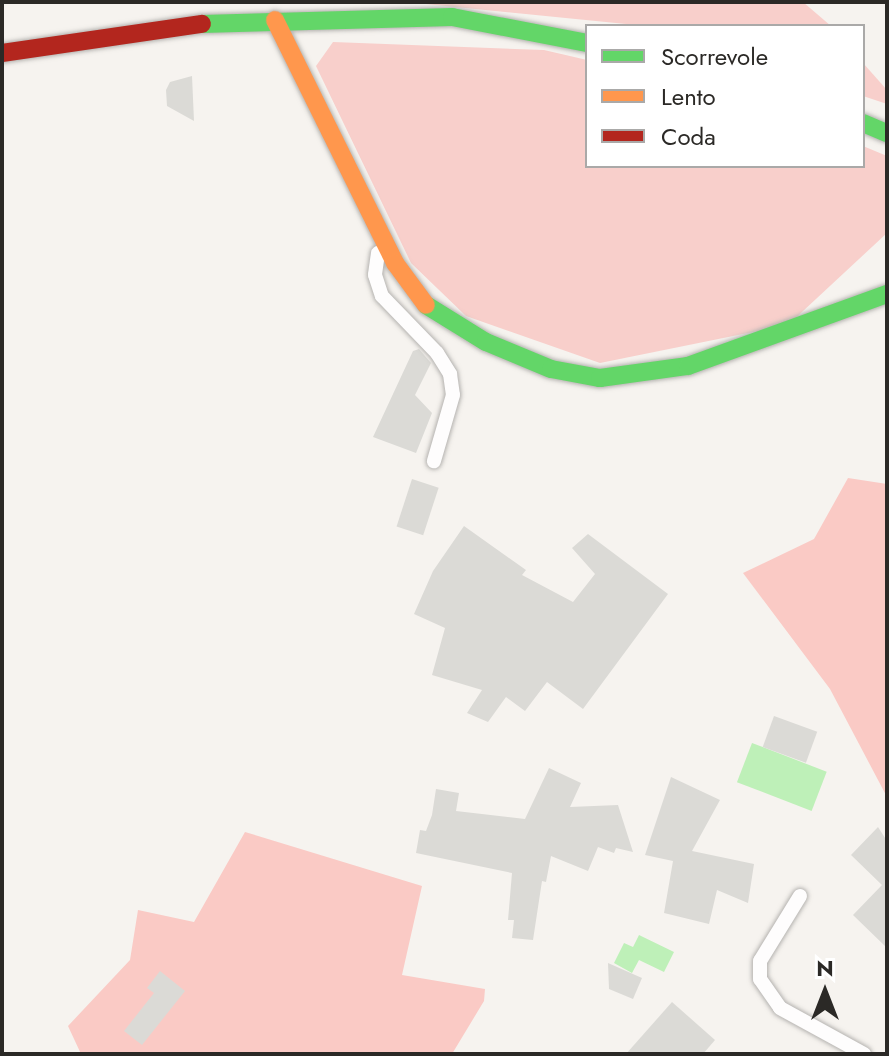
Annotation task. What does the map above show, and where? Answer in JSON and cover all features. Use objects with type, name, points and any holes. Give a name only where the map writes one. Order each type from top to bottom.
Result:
[{"type":"street","points":[[2,53],[196,24],[275,20],[452,17],[585,43]]},
{"type":"street","points":[[275,20],[384,242],[431,312],[486,342],[551,369],[600,378],[688,366],[887,294]]},
{"type":"street","points":[[865,124],[887,133]]},
{"type":"lane","points":[[384,242],[376,257],[375,275],[382,296],[437,353],[450,374],[453,395],[434,461]]},
{"type":"lane","points":[[800,896],[765,950],[760,979],[780,1008],[864,1054]]},
{"type":"shaded area","points":[[406,2],[803,2],[829,24],[626,24]]},
{"type":"shaded area","points":[[333,42],[544,50],[585,60],[585,168],[865,168],[865,147],[887,156],[887,233],[788,325],[600,363],[466,316],[411,263],[316,66]]},
{"type":"shaded area","points":[[865,65],[887,90],[887,104],[865,97]]},
{"type":"shaded area","points":[[848,478],[887,484],[887,797],[830,689],[743,573],[814,539]]},
{"type":"shaded area","points":[[752,743],[827,772],[812,811],[737,782]]},
{"type":"shaded area","points":[[245,832],[422,886],[402,975],[485,989],[484,1001],[452,1054],[81,1054],[68,1026],[130,960],[138,910],[194,922]]},
{"type":"shaded area","points":[[639,935],[674,952],[664,972],[639,960],[632,973],[614,963],[624,943],[633,947]]},
{"type":"building","points":[[192,76],[194,121],[167,106],[166,90],[170,82]]},
{"type":"building","points":[[419,349],[431,363],[415,395],[432,413],[416,453],[373,437],[413,351]]},
{"type":"building","points":[[412,479],[439,488],[423,535],[397,527]]},
{"type":"building","points":[[464,526],[526,570],[522,575],[573,602],[595,574],[572,548],[588,534],[668,594],[583,709],[547,682],[525,711],[506,697],[488,722],[467,713],[482,690],[432,675],[445,628],[414,614],[433,571]]},
{"type":"building","points":[[774,716],[817,732],[806,763],[763,747]]},
{"type":"building","points":[[549,768],[581,783],[570,807],[618,805],[633,852],[616,848],[614,853],[598,847],[588,871],[551,856],[546,882],[542,881],[533,940],[512,938],[514,920],[508,920],[512,873],[416,853],[420,830],[426,831],[436,789],[459,793],[456,811],[525,819]]},
{"type":"building","points":[[671,777],[720,800],[692,851],[754,864],[748,903],[717,890],[709,924],[664,913],[673,861],[645,855]]},
{"type":"building","points":[[878,827],[887,841],[887,948],[853,915],[882,885],[851,855]]},
{"type":"building","points":[[608,963],[642,978],[633,999],[609,989]]},
{"type":"building","points":[[160,971],[185,991],[142,1045],[124,1031],[154,993],[147,988]]},
{"type":"building","points":[[672,1002],[715,1040],[703,1054],[626,1054]]},
{"type":"traffic: fast","points":[[202,24],[452,17],[585,43]]},
{"type":"traffic: fast","points":[[865,124],[887,133]]},
{"type":"traffic: fast","points":[[426,305],[486,342],[551,369],[600,378],[688,366],[887,294]]},
{"type":"traffic: slow","points":[[275,20],[395,263],[426,305]]},
{"type":"traffic: jam","points":[[2,53],[202,24]]}]
